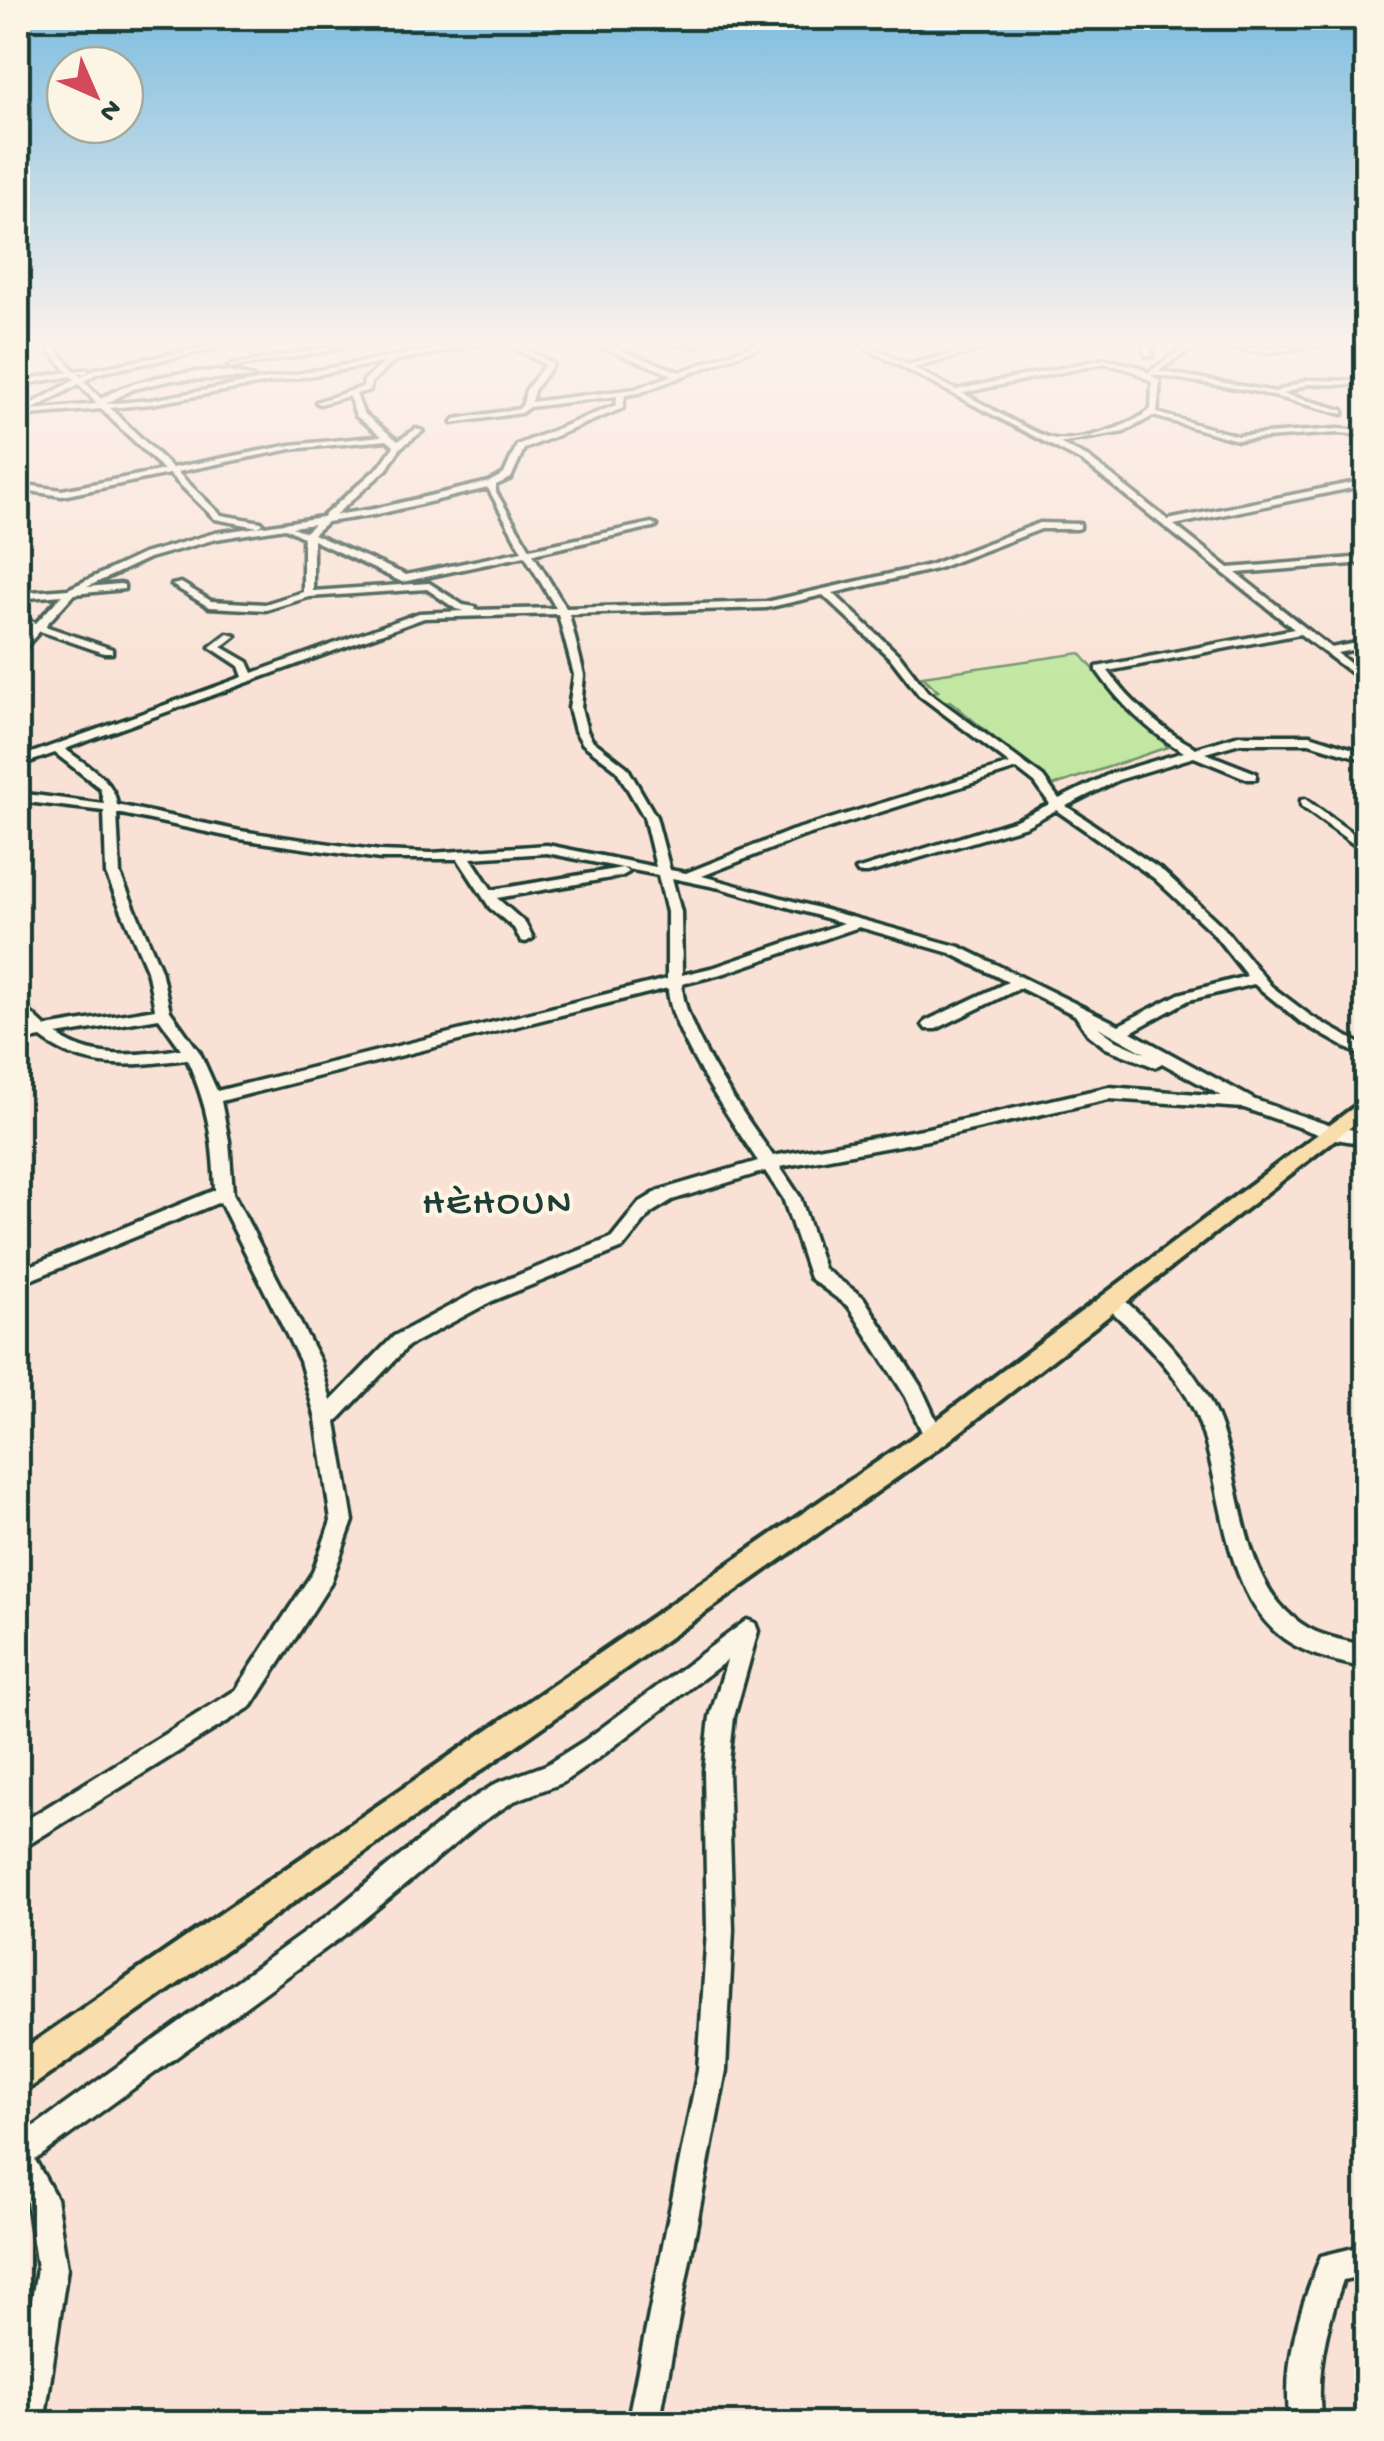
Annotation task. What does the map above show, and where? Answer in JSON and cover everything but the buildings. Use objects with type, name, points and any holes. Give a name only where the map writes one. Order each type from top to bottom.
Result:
[{"type":"main road","points":[[18,2074],[934,1437],[1366,1105]]},
{"type":"street","points":[[160,458],[218,517],[222,525],[214,536]]},
{"type":"street","points":[[18,487],[62,493],[229,458]]},
{"type":"street","points":[[308,594],[308,534],[390,458]]},
{"type":"street","points":[[18,649],[72,590],[146,556],[214,536],[320,520],[492,484],[508,476],[515,458]]},
{"type":"street","points":[[1078,458],[1115,482],[1366,682]]},
{"type":"street","points":[[1164,524],[1366,482]]},
{"type":"street","points":[[492,484],[492,492],[520,536],[525,555],[562,612],[580,675],[574,708],[581,731],[587,742],[621,766],[640,799],[674,912],[679,1014],[706,1067],[790,1196],[816,1272],[856,1302],[914,1393],[934,1437]]},
{"type":"street","points":[[218,517],[308,534],[404,578]]},
{"type":"street","points":[[363,592],[404,578],[652,526]]},
{"type":"street","points":[[20,762],[423,615],[754,606],[934,567],[1040,526],[1077,526]]},
{"type":"street","points":[[1228,571],[1366,560]]},
{"type":"street","points":[[177,585],[216,606],[266,607],[308,594],[429,586],[460,607],[473,609]]},
{"type":"street","points":[[18,596],[120,588]]},
{"type":"street","points":[[826,592],[896,658],[923,692],[1039,780],[1057,805],[1159,875],[1218,929],[1255,980],[1306,1020],[1366,1054]]},
{"type":"street","points":[[18,620],[40,624],[108,651]]},
{"type":"street","points":[[1252,776],[1190,753],[1136,712],[1100,668],[1299,631]]},
{"type":"street","points":[[231,636],[215,647],[244,664],[249,678]]},
{"type":"street","points":[[1328,652],[1366,644]]},
{"type":"street","points":[[863,870],[1020,822],[1114,777],[1239,739],[1290,737],[1339,746],[1366,757]]},
{"type":"street","points":[[18,1839],[244,1698],[322,1577],[342,1521],[326,1419],[310,1361],[224,1194],[221,1141],[212,1098],[192,1054],[163,1012],[154,970],[113,874],[112,809],[104,786],[58,750]]},
{"type":"street","points":[[688,877],[796,834],[1019,765]]},
{"type":"street","points":[[18,797],[112,809],[380,855],[463,856],[547,849],[637,870],[688,877],[954,950],[1120,1032],[1180,1068],[1239,1094],[1249,1104]]},
{"type":"street","points":[[1305,804],[1366,849]]},
{"type":"street","points":[[463,856],[489,895],[524,931],[526,938]]},
{"type":"street","points":[[489,895],[637,870]]},
{"type":"street","points":[[212,1098],[675,982],[856,924]]},
{"type":"street","points":[[1120,1032],[1160,1005],[1197,991],[1255,980]]},
{"type":"street","points":[[931,1025],[1022,981]]},
{"type":"street","points":[[18,1009],[41,1033],[79,1057],[109,1061],[192,1054]]},
{"type":"street","points":[[18,1037],[163,1012]]},
{"type":"street","points":[[1081,1012],[1085,1024],[1100,1037],[1146,1059],[1180,1068]]},
{"type":"street","points":[[326,1419],[401,1341],[485,1296],[617,1242],[645,1208],[666,1195],[770,1163],[928,1134],[1110,1094],[1151,1093],[1249,1104],[1329,1132],[1366,1138]]},
{"type":"street","points":[[18,1278],[224,1194]]},
{"type":"street","points":[[1114,1302],[1158,1343],[1206,1414],[1226,1473],[1242,1549],[1276,1618],[1297,1634],[1366,1658]]},
{"type":"street","points":[[28,2424],[52,2268],[42,2198],[18,2157],[339,1923],[471,1814],[506,1792],[553,1774],[747,1632],[722,1717],[716,1771],[720,1930],[712,2070],[642,2424]]},
{"type":"street","points":[[1306,2424],[1300,2394],[1309,2333],[1332,2267],[1366,2260]]},
{"type":"green space","points":[[1080,653],[1125,706],[1168,747],[1052,786],[950,701],[940,703],[929,693],[938,691],[922,676]]},
{"type":"district","name":"HÈHOUN","points":[[498,1199]]}]
